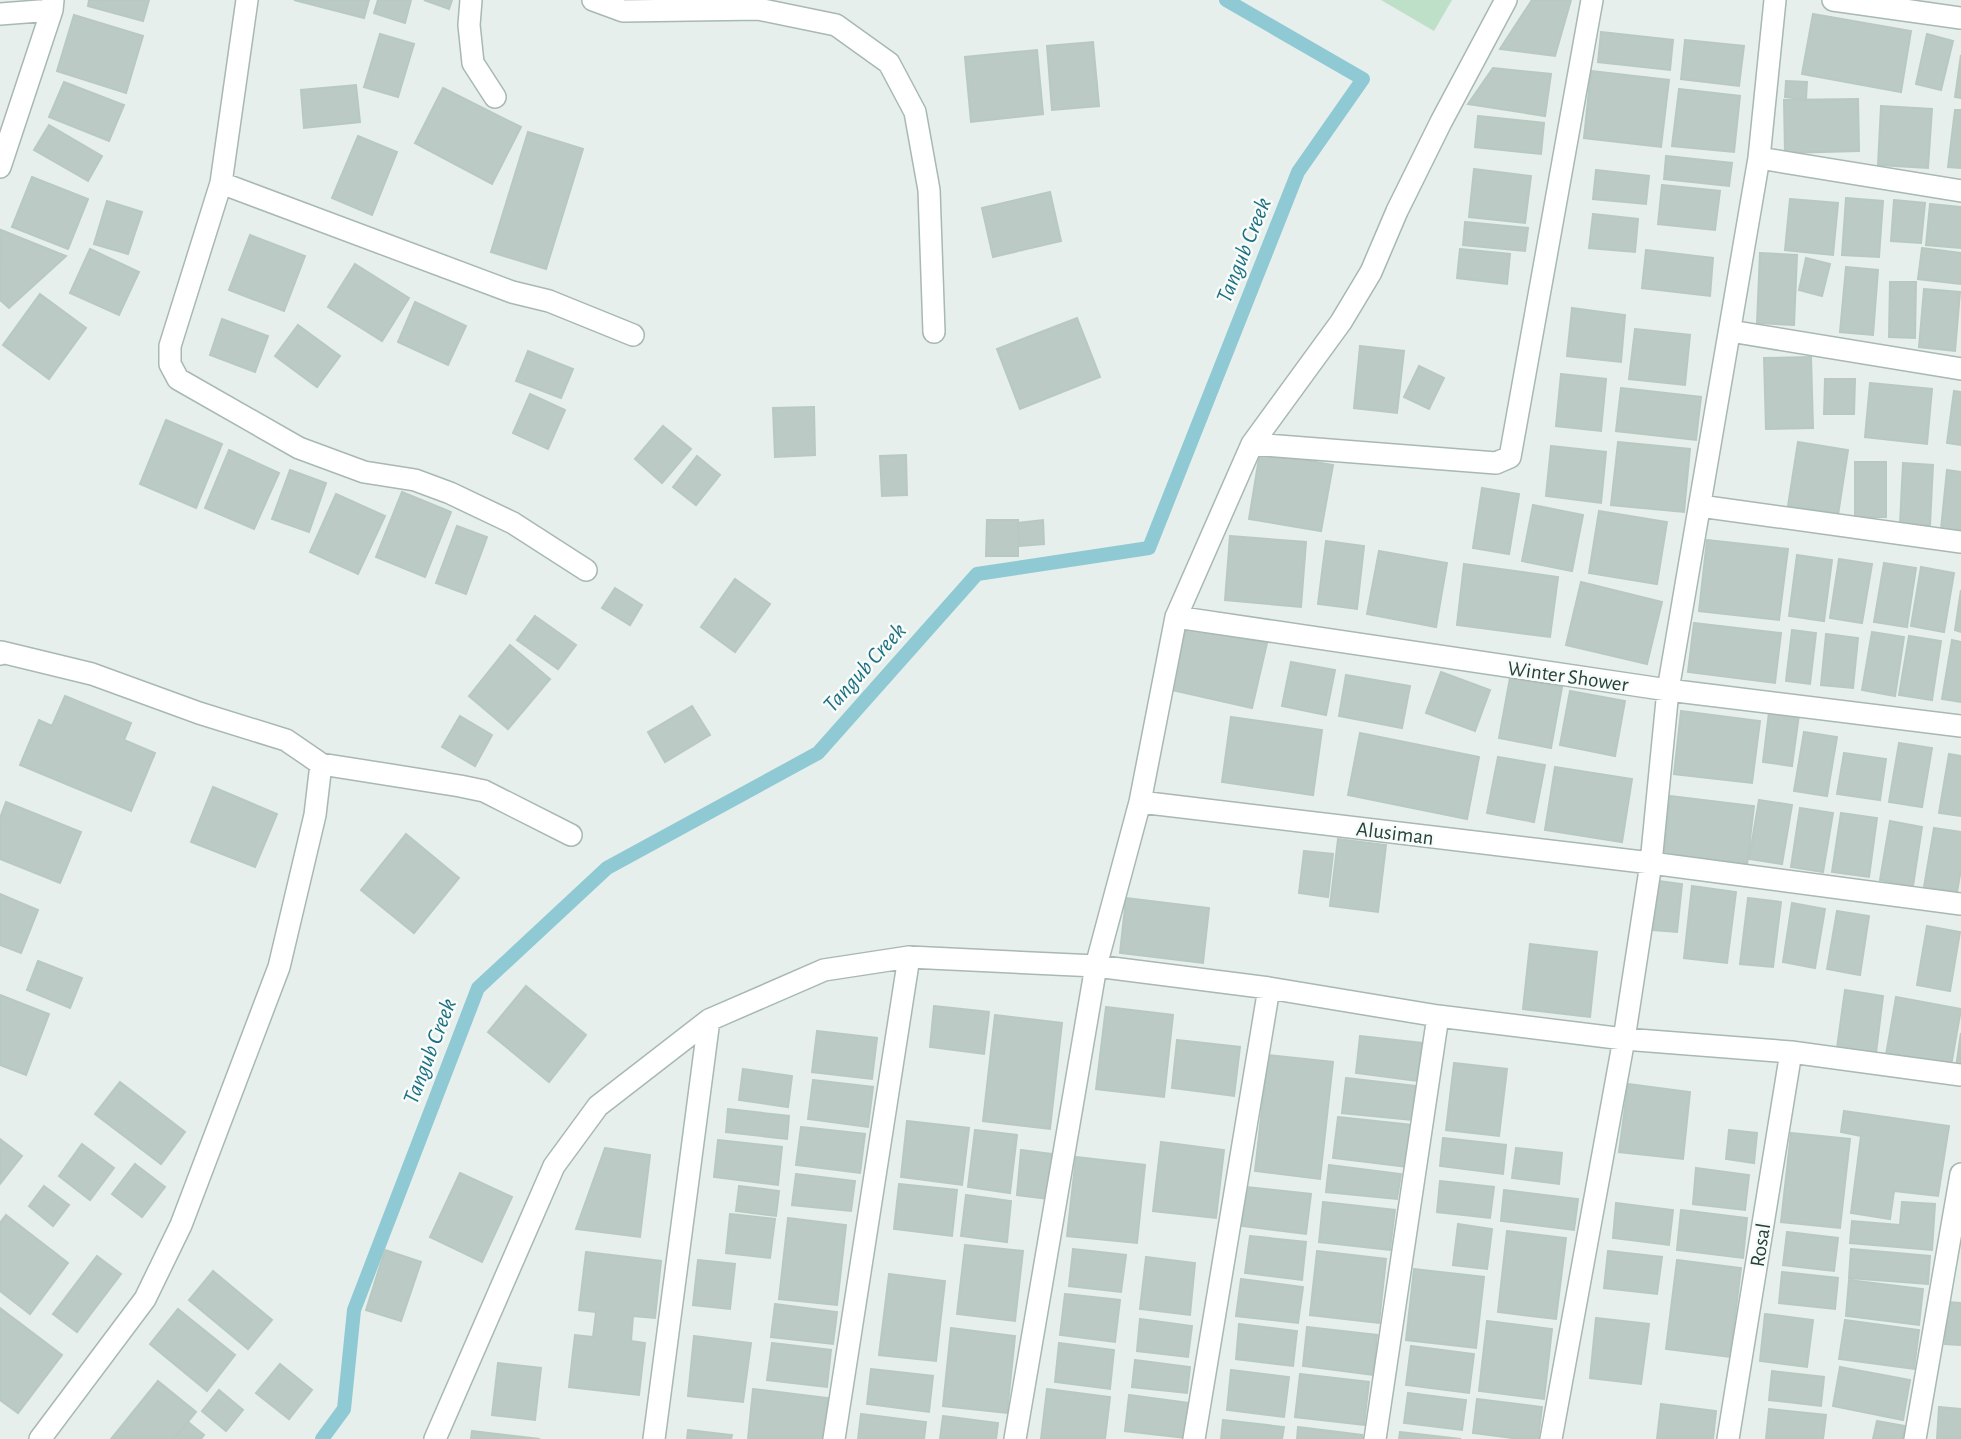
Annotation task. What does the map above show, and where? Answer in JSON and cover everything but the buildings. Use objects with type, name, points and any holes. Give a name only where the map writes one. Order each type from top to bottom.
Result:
[{"type":"street","points":[[247,0],[220,183],[170,345],[170,364],[178,379],[299,448],[364,472],[415,480],[450,493],[513,523],[586,570]]},
{"type":"street","points":[[471,0],[469,25],[473,63],[495,97]]},
{"type":"street","points":[[593,0],[622,11],[758,9],[836,25],[889,64],[915,112],[929,190],[934,332]]},
{"type":"street","points":[[1015,1439],[1096,966],[1140,803],[1176,617],[1252,444],[1341,322],[1371,272],[1397,211],[1441,122],[1506,0]]},
{"type":"street","points":[[1252,444],[1496,463],[1510,457],[1592,0]]},
{"type":"street","points":[[1551,1439],[1623,1039],[1651,863],[1668,690],[1759,158],[1775,0]]},
{"type":"street","points":[[1833,0],[1961,18]]},
{"type":"street","points":[[0,14],[53,5],[0,167]]},
{"type":"street","points":[[1759,158],[1961,191]]},
{"type":"street","points":[[220,183],[512,292],[548,301],[633,335]]},
{"type":"street","points":[[1730,331],[1961,369]]},
{"type":"street","points":[[1700,506],[1961,542]]},
{"type":"street","name":"Winter Shower","points":[[1176,617],[1668,690],[1961,726]]},
{"type":"street","points":[[0,653],[92,674],[199,713],[286,740],[321,764],[484,791],[571,835]]},
{"type":"street","points":[[40,1439],[145,1299],[181,1224],[279,967],[315,816],[321,764]]},
{"type":"street","name":"Alusiman","points":[[1140,803],[1651,863],[1961,904]]},
{"type":"street","points":[[834,1439],[909,957]]},
{"type":"street","points":[[435,1439],[554,1166],[598,1106],[709,1020],[824,970],[909,957],[1096,966],[1269,988],[1438,1016],[1623,1039],[1791,1052],[1961,1075]]},
{"type":"street","points":[[1194,1439],[1269,988]]},
{"type":"street","points":[[1374,1439],[1438,1016]]},
{"type":"street","points":[[654,1439],[709,1020]]},
{"type":"street","name":"Rosal","points":[[1728,1439],[1791,1052]]},
{"type":"street","points":[[1915,1439],[1961,1174]]},
{"type":"green space","points":[[1381,0],[1452,0],[1434,31]]},
{"type":"waterway","name":"Tangub Creek","points":[[322,1439],[344,1409],[354,1310],[478,988],[607,868],[818,753],[977,574],[1149,548],[1298,172],[1363,79],[1226,0]]}]
